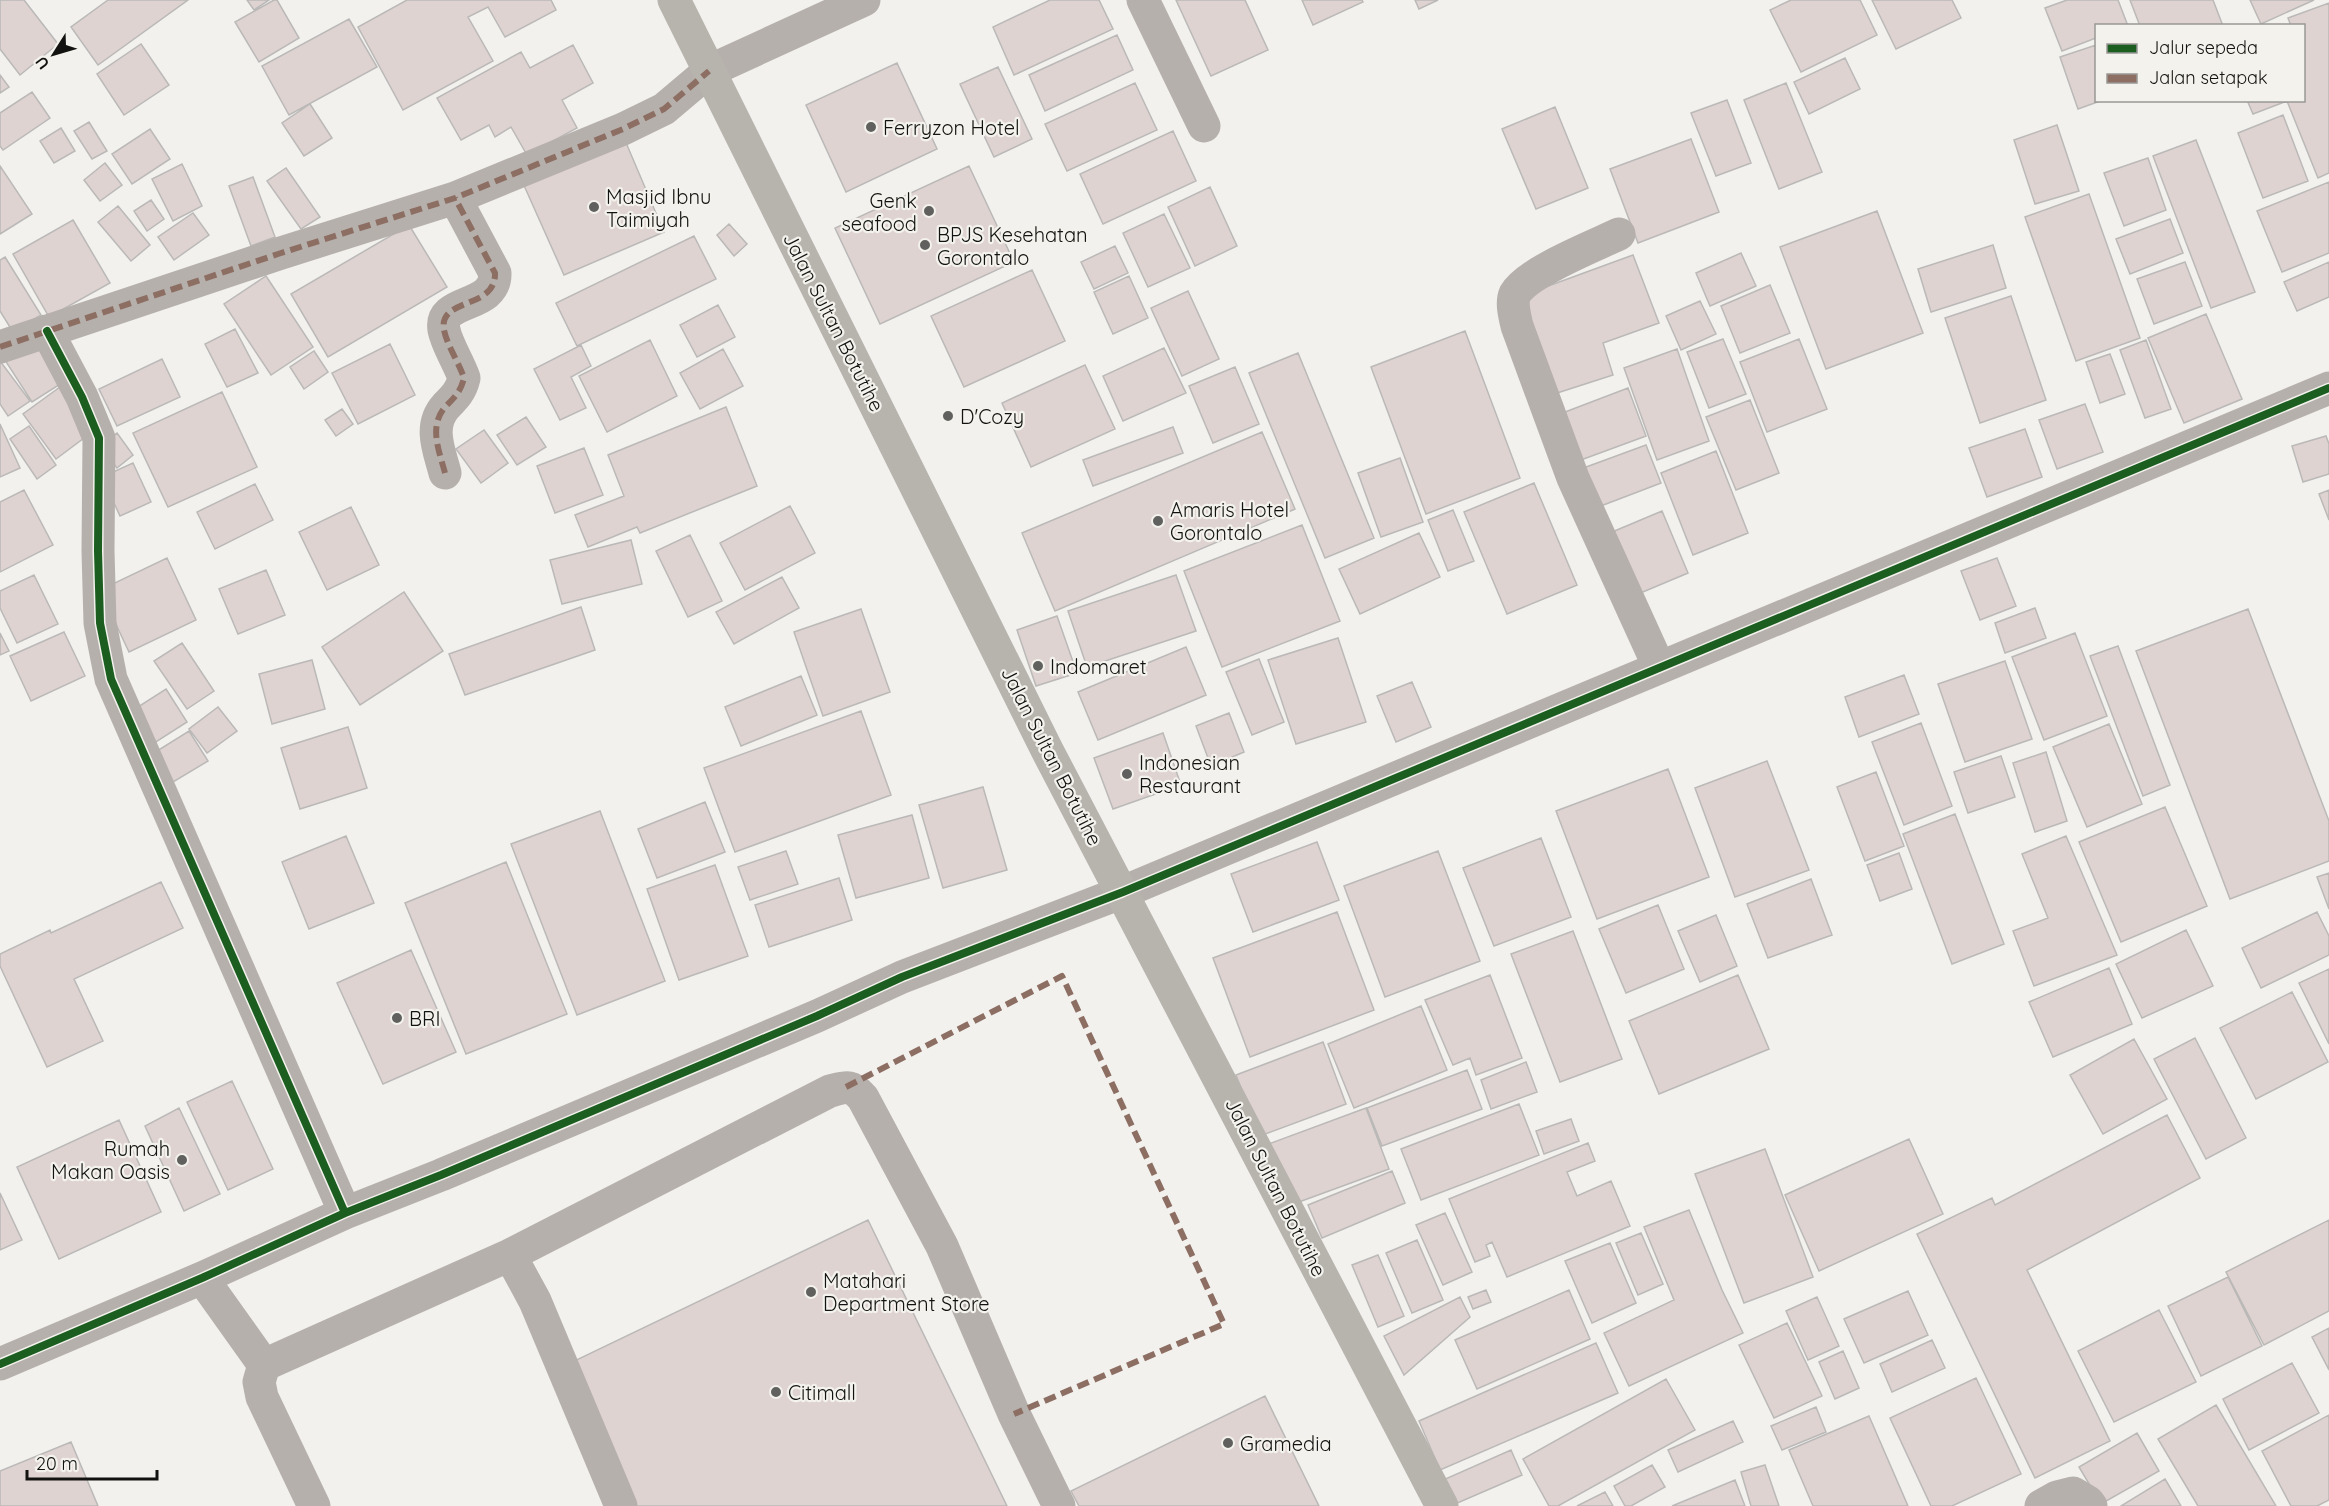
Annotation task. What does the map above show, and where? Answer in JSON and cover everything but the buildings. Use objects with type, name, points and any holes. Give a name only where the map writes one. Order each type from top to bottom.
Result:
[{"type":"main road","name":"Jalan Sultan Botutihe","points":[[674,0],[1047,750],[1442,1506]]},
{"type":"street","points":[[0,347],[278,254],[455,198],[623,129],[664,109],[709,71],[864,0]]},
{"type":"street","points":[[1143,0],[1204,126]]},
{"type":"street","points":[[445,473],[435,436],[436,426],[443,409],[458,393],[464,378],[444,330],[444,321],[452,309],[483,296],[493,288],[495,282],[495,273],[455,198]]},
{"type":"street","points":[[1619,234],[1530,278],[1514,296],[1514,308],[1525,348],[1573,478],[1659,667]]},
{"type":"street","points":[[47,331],[82,397],[99,438],[100,623],[111,679],[345,1213]]},
{"type":"street","points":[[0,1364],[202,1278],[345,1213],[441,1175],[772,1035],[902,977],[1123,892],[2329,388]]},
{"type":"street","points":[[314,1506],[262,1397],[259,1382],[264,1365],[510,1255],[830,1091],[846,1087],[856,1090],[863,1098],[942,1246],[1014,1414],[1059,1506]]},
{"type":"street","points":[[510,1255],[535,1301],[621,1506]]},
{"type":"street","points":[[202,1278],[264,1365]]},
{"type":"street","points":[[2041,1506],[2057,1497],[2073,1493],[2091,1506]]},
{"type":"marked path","points":[[0,347],[278,254],[455,198],[623,129],[664,109],[709,71]]},
{"type":"marked path","points":[[445,473],[436,438],[437,422],[446,406],[455,397],[464,378],[444,330],[445,320],[450,312],[487,293],[493,285],[495,273],[455,198]]},
{"type":"marked path","points":[[846,1087],[1062,976],[1224,1324],[1014,1414]]},
{"type":"cycle path","points":[[47,331],[82,397],[99,438],[100,623],[111,679],[345,1213]]},
{"type":"cycle path","points":[[0,1364],[202,1278],[345,1213],[441,1175],[817,1016],[902,977],[1123,892],[2329,388]]},
{"type":"place","name":"Ferryzon Hotel","points":[[871,127]]},
{"type":"place","name":"Masjid Ibnu Taimiyah","points":[[594,207]]},
{"type":"place","name":"Genk seafood","points":[[929,211]]},
{"type":"place","name":"BPJS Kesehatan Gorontalo","points":[[925,245]]},
{"type":"place","name":"D'Cozy","points":[[948,416]]},
{"type":"place","name":"Amaris Hotel Gorontalo","points":[[1158,521]]},
{"type":"place","name":"Indomaret","points":[[1038,666]]},
{"type":"place","name":"Indonesian Restaurant","points":[[1127,774]]},
{"type":"place","name":"BRI","points":[[397,1018]]},
{"type":"place","name":"Rumah Makan Oasis","points":[[182,1160]]},
{"type":"place","name":"Matahari Department Store","points":[[811,1292]]},
{"type":"place","name":"Citimall","points":[[776,1392]]},
{"type":"place","name":"Gramedia","points":[[1228,1443]]}]
